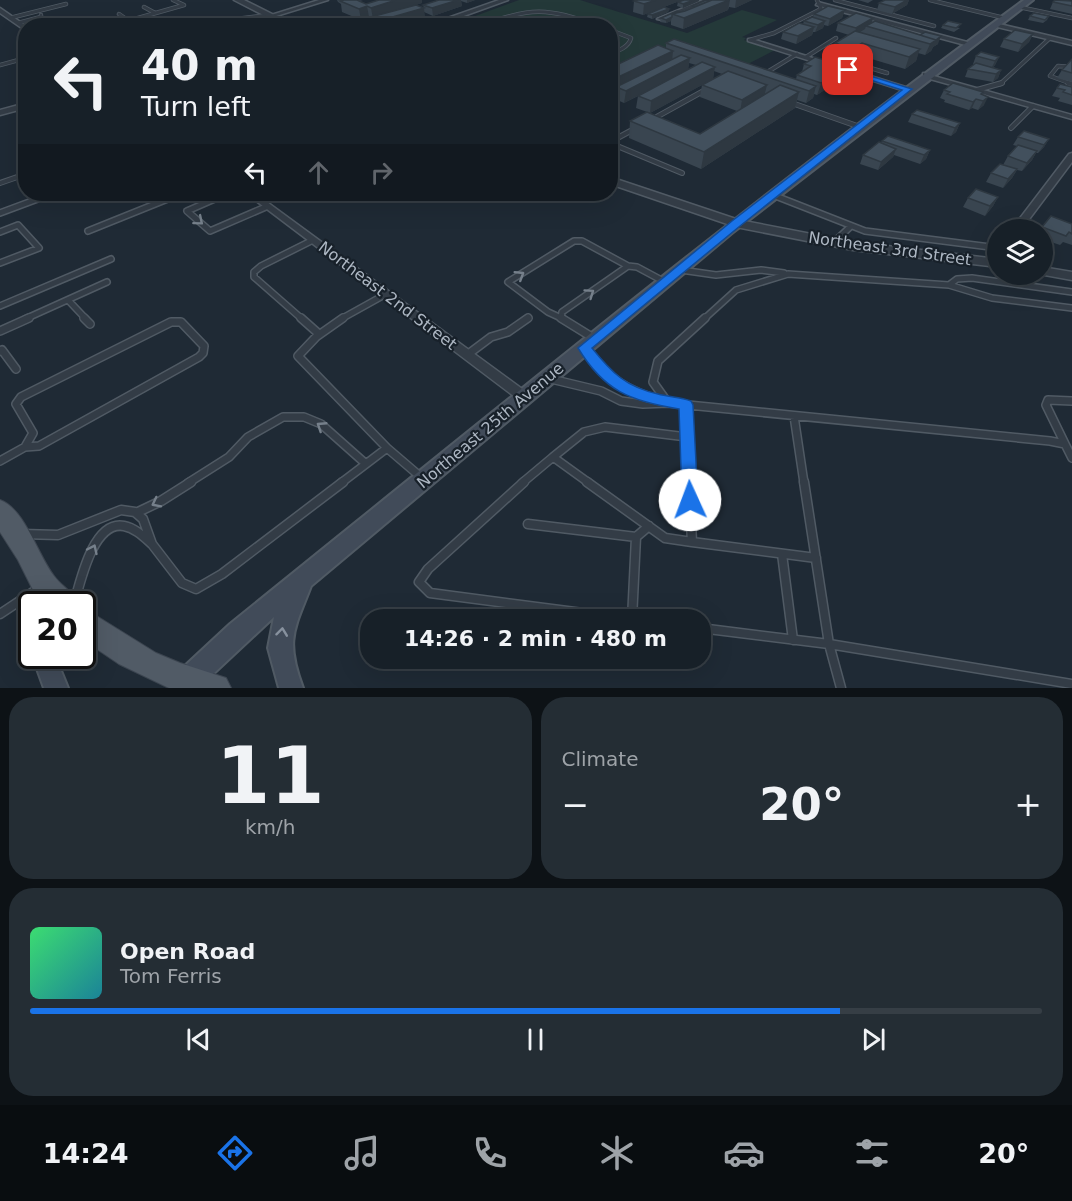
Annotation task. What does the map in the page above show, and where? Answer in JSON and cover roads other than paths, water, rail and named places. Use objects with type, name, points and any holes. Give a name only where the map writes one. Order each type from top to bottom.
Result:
[{"type":"main road","name":"Northeast 25th Avenue","points":[[186,686],[238,632],[736,223],[926,75],[1029,0]]},
{"type":"main road","points":[[5,520],[41,591]]},
{"type":"main road","points":[[291,688],[282,666],[280,632],[288,609],[305,578]]},
{"type":"main road","points":[[96,632],[108,642],[186,686],[216,688]]},
{"type":"main road","points":[[48,669],[56,688]]},
{"type":"street","points":[[238,0],[276,18]]},
{"type":"street","points":[[270,15],[326,0]]},
{"type":"street","points":[[452,18],[505,0]]},
{"type":"street","points":[[660,19],[708,0]]},
{"type":"street","points":[[818,2],[969,44]]},
{"type":"street","points":[[4,14],[18,23]]},
{"type":"street","points":[[1000,21],[1072,43]]},
{"type":"street","points":[[750,40],[908,89]]},
{"type":"street","points":[[926,75],[1072,117]]},
{"type":"street","points":[[0,113],[18,107]]},
{"type":"street","points":[[1024,219],[1072,156]]},
{"type":"street","name":"Northeast 3rd Street","points":[[618,183],[736,223],[833,243],[987,259]]},
{"type":"street","name":"Northeast 2nd Street","points":[[260,201],[524,397]]},
{"type":"street","points":[[1053,273],[1072,276]]},
{"type":"lane","points":[[139,18],[184,5],[173,0]]},
{"type":"lane","points":[[835,0],[934,26]]},
{"type":"lane","points":[[930,0],[1000,21]]},
{"type":"lane","points":[[949,4],[955,0]]},
{"type":"lane","points":[[750,40],[774,33],[817,12],[821,8],[818,2]]},
{"type":"lane","points":[[28,18],[66,4]]},
{"type":"lane","points":[[144,7],[155,13]]},
{"type":"lane","points":[[1019,7],[1072,18]]},
{"type":"lane","points":[[501,18],[536,8],[550,9],[575,18]]},
{"type":"lane","points":[[4,14],[38,13]]},
{"type":"lane","points":[[119,15],[124,18]]},
{"type":"lane","points":[[245,18],[270,15]]},
{"type":"lane","points":[[892,32],[902,26]]},
{"type":"lane","points":[[618,33],[631,38],[630,42],[618,52]]},
{"type":"lane","points":[[806,57],[836,38]]},
{"type":"lane","points":[[977,90],[981,87],[1000,84],[1050,38]]},
{"type":"lane","points":[[764,74],[797,54]]},
{"type":"lane","points":[[0,65],[18,60]]},
{"type":"lane","points":[[848,70],[857,64],[887,73]]},
{"type":"lane","points":[[1072,67],[1058,66],[1050,76],[1072,84]]},
{"type":"lane","points":[[618,138],[715,85]]},
{"type":"lane","points":[[781,99],[860,127]]},
{"type":"lane","points":[[1011,128],[1033,106]]},
{"type":"lane","points":[[618,145],[681,173]]},
{"type":"lane","points":[[0,183],[18,177]]},
{"type":"lane","points":[[773,195],[865,231],[987,246]]},
{"type":"lane","points":[[0,213],[32,201]]},
{"type":"lane","points":[[88,231],[163,201]]},
{"type":"lane","points":[[210,201],[187,211],[210,231],[267,206]]},
{"type":"lane","points":[[833,243],[850,226]]},
{"type":"lane","points":[[0,233],[18,229],[32,245],[0,262]]},
{"type":"lane","points":[[314,240],[261,266],[254,272],[254,277],[319,334]]},
{"type":"lane","points":[[666,282],[638,267],[628,266],[582,241],[574,241],[508,282],[548,312],[561,318],[590,343],[603,372],[617,385],[668,403]]},
{"type":"lane","points":[[0,306],[111,259]]},
{"type":"lane","points":[[561,318],[562,312],[628,266]]},
{"type":"lane","points":[[680,270],[716,275],[761,270],[788,274],[949,285],[960,291],[976,295],[1072,308]]},
{"type":"lane","points":[[668,403],[653,382],[658,361],[736,290],[788,274]]},
{"type":"lane","points":[[949,285],[957,279],[972,278],[1072,292]]},
{"type":"lane","points":[[0,331],[107,282]]},
{"type":"lane","points":[[386,294],[319,334],[305,346],[298,357],[387,448],[424,480]]},
{"type":"lane","points":[[68,300],[90,324]]},
{"type":"lane","points":[[467,355],[491,337],[508,332],[528,318]]},
{"type":"lane","points":[[0,461],[25,447],[39,446],[199,357],[203,353],[204,346],[181,322],[171,322],[21,397],[16,404],[33,433],[25,447]]},
{"type":"lane","points":[[1,349],[16,369]]},
{"type":"lane","points":[[548,378],[601,392],[621,401],[643,404],[668,403],[1065,444]]},
{"type":"lane","points":[[1072,401],[1048,400],[1046,405],[1072,458]]},
{"type":"lane","points":[[686,405],[692,542]]},
{"type":"lane","points":[[794,416],[829,644],[841,688]]},
{"type":"lane","points":[[136,513],[161,501],[219,463],[248,437],[283,417],[304,417],[321,424],[366,464]]},
{"type":"lane","points":[[554,609],[430,593],[419,582],[428,569],[486,514],[584,432],[605,427],[687,437]]},
{"type":"lane","points":[[78,591],[92,549],[99,537],[110,527],[121,525],[132,529],[152,544],[182,583],[196,588],[222,574],[387,448]]},
{"type":"lane","points":[[553,457],[665,538],[816,558]]},
{"type":"lane","points":[[5,520],[58,535],[121,510],[136,513],[143,519],[152,544]]},
{"type":"lane","points":[[528,524],[636,537]]},
{"type":"lane","points":[[632,609],[636,537],[649,526]]},
{"type":"lane","points":[[782,554],[793,640]]},
{"type":"lane","points":[[0,614],[18,606]]},
{"type":"lane","points":[[711,629],[829,644],[1072,684]]}]
